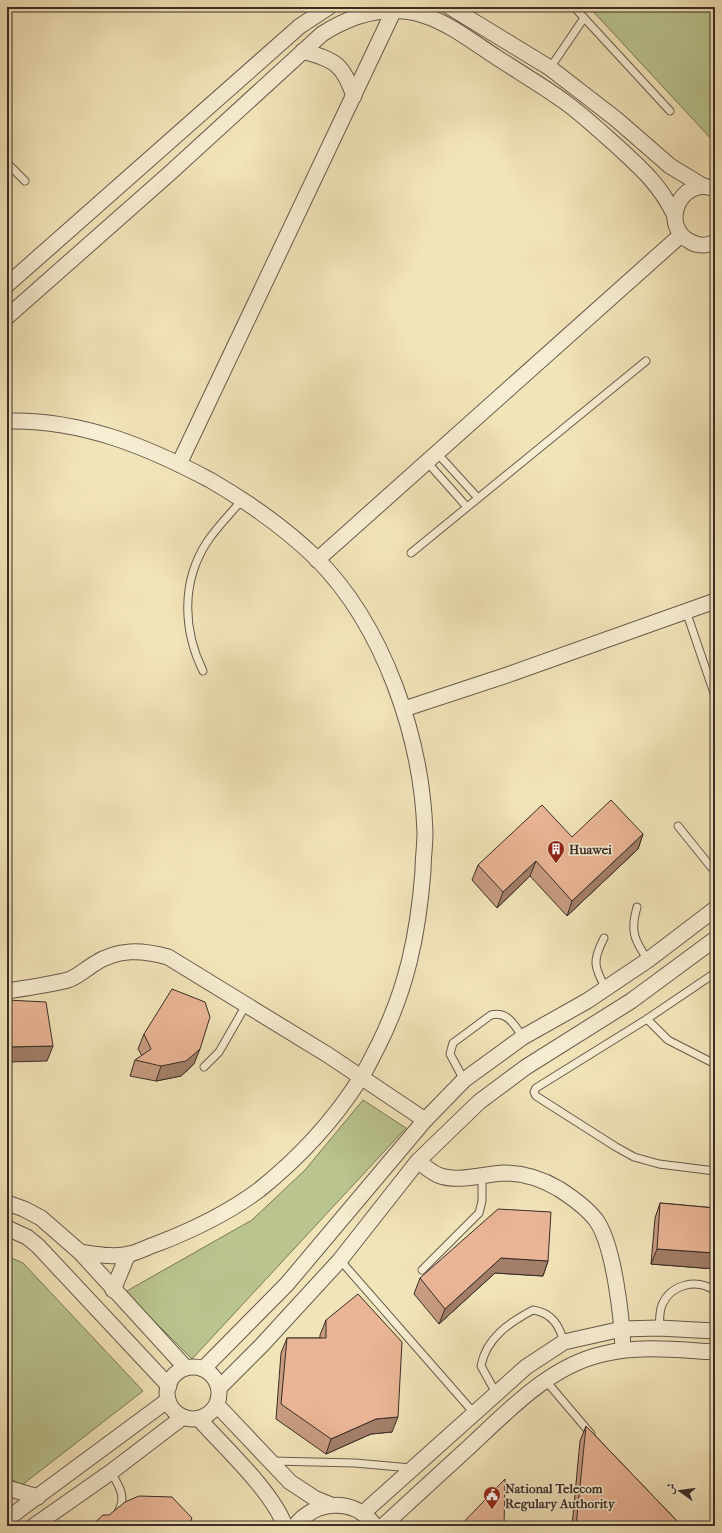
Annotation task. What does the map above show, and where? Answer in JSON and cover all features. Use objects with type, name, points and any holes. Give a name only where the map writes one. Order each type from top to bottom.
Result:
[{"type":"street","points":[[7,285],[300,26],[329,7]]},
{"type":"street","points":[[450,7],[550,68],[616,119],[670,166],[709,188]]},
{"type":"street","points":[[179,464],[394,10]]},
{"type":"street","points":[[7,317],[170,174],[303,51],[338,24],[362,15],[394,10],[422,15],[449,26],[565,102],[643,170],[658,185],[674,214]]},
{"type":"street","points":[[303,51],[328,58],[336,63],[347,78],[354,96]]},
{"type":"street","points":[[155,153],[170,174]]},
{"type":"street","points":[[709,188],[686,192],[676,205],[674,214],[675,222],[681,235],[695,244],[711,247]]},
{"type":"street","points":[[317,560],[681,235]]},
{"type":"street","points":[[7,421],[23,420],[77,427],[130,442],[179,464],[242,500],[276,522],[317,560],[357,611],[382,655],[404,710],[419,771],[425,834],[420,914],[411,960],[390,1021],[362,1077],[328,1124],[296,1158],[244,1201],[194,1230],[128,1254],[80,1252]]},
{"type":"street","points":[[404,710],[715,601]]},
{"type":"street","points":[[203,1369],[287,1284],[425,1120],[464,1080],[523,1037],[606,989],[672,944],[715,909]]},
{"type":"street","points":[[219,1388],[262,1345],[340,1260],[418,1161],[479,1102],[526,1066],[631,1001],[715,939]]},
{"type":"street","points":[[7,991],[69,980],[100,960],[113,954],[133,950],[150,952],[168,957],[362,1077],[425,1120]]},
{"type":"street","points":[[418,1161],[438,1175],[460,1178],[504,1173],[527,1176],[549,1183],[583,1206],[596,1221],[602,1232],[612,1264],[622,1328],[623,1350]]},
{"type":"street","points":[[7,1203],[24,1209],[41,1218],[80,1252],[113,1290],[186,1368]]},
{"type":"street","points":[[7,1228],[27,1237],[38,1246],[169,1393],[177,1413],[183,1417],[199,1419],[212,1411],[217,1405],[219,1388],[213,1377],[203,1369],[195,1367],[186,1368],[176,1375],[169,1393],[38,1497],[7,1519]]},
{"type":"street","points":[[113,1290],[128,1254]]},
{"type":"street","points":[[363,1513],[526,1367],[564,1342],[622,1328],[715,1331]]},
{"type":"street","points":[[383,1526],[493,1425],[546,1380],[563,1369],[582,1360],[623,1350],[655,1349],[715,1352]]},
{"type":"street","points":[[217,1405],[290,1482],[303,1492],[331,1505],[353,1508],[363,1513],[375,1526]]},
{"type":"street","points":[[35,1526],[112,1472],[183,1417]]},
{"type":"street","points":[[199,1419],[264,1491],[274,1505],[285,1526]]},
{"type":"street","points":[[7,1488],[38,1497]]},
{"type":"street","points":[[295,1526],[306,1515],[318,1508],[331,1505]]},
{"type":"lane","points":[[574,7],[670,111]]},
{"type":"lane","points":[[550,68],[584,18]]},
{"type":"lane","points":[[7,163],[25,181]]},
{"type":"lane","points":[[411,553],[646,361]]},
{"type":"lane","points":[[432,457],[478,498]]},
{"type":"lane","points":[[432,457],[467,507]]},
{"type":"lane","points":[[203,671],[192,644],[188,629],[187,607],[189,584],[199,556],[206,543],[242,500]]},
{"type":"lane","points":[[686,611],[715,696]]},
{"type":"lane","points":[[678,826],[715,872]]},
{"type":"lane","points":[[637,907],[633,920],[634,936],[648,960]]},
{"type":"lane","points":[[604,938],[598,950],[595,966],[606,989]]},
{"type":"lane","points":[[715,973],[647,1019],[536,1088],[535,1094],[616,1147],[634,1156],[659,1164],[715,1171]]},
{"type":"lane","points":[[204,1067],[219,1052],[246,1005]]},
{"type":"lane","points":[[464,1080],[450,1054],[453,1043],[491,1014],[498,1013],[504,1015],[523,1037]]},
{"type":"lane","points":[[647,1019],[668,1040],[715,1064]]},
{"type":"lane","points":[[422,1270],[479,1213],[482,1201],[482,1176]]},
{"type":"lane","points":[[340,1260],[474,1413]]},
{"type":"lane","points":[[659,1328],[662,1306],[669,1294],[680,1286],[695,1283],[708,1286],[715,1291]]},
{"type":"lane","points":[[496,1393],[481,1366],[484,1351],[490,1341],[506,1328],[533,1310],[541,1311],[548,1314],[559,1327],[564,1342]]},
{"type":"lane","points":[[546,1380],[592,1436]]},
{"type":"lane","points":[[270,1461],[355,1463],[413,1468]]},
{"type":"lane","points":[[112,1472],[123,1499],[118,1513],[112,1517]]},
{"type":"green space","points":[[589,7],[715,7],[715,143]]},
{"type":"green space","points":[[363,1100],[406,1128],[192,1359],[125,1292],[252,1220],[305,1170]]},
{"type":"green space","points":[[7,1256],[23,1263],[143,1391],[22,1485],[7,1477]]},
{"type":"building","name":"Huawei","points":[[611,800],[643,834],[572,901],[536,861],[503,892],[478,865],[542,805],[572,837]]},
{"type":"building","points":[[172,989],[205,1002],[210,1017],[200,1049],[186,1061],[161,1066],[135,1060],[151,1049],[144,1034]]},
{"type":"building","points":[[7,1000],[46,1002],[53,1046],[7,1047]]},
{"type":"building","points":[[660,1203],[715,1208],[715,1253],[657,1249]]},
{"type":"building","points":[[498,1209],[551,1212],[548,1261],[501,1258],[445,1309],[420,1278]]},
{"type":"building","points":[[358,1294],[402,1342],[398,1417],[376,1419],[331,1439],[281,1404],[287,1338],[326,1338],[326,1320]]},
{"type":"building","points":[[586,1426],[677,1521],[672,1526],[576,1526]]},
{"type":"building","points":[[505,1479],[504,1526],[460,1526]]},
{"type":"building","points":[[139,1496],[172,1497],[192,1518],[189,1526],[91,1526],[103,1515],[109,1515],[125,1502]]},
{"type":"place","name":"Huawei","points":[[556,864]]},
{"type":"place","name":"National Telecom Regulary Authority","points":[[492,1510]]}]
